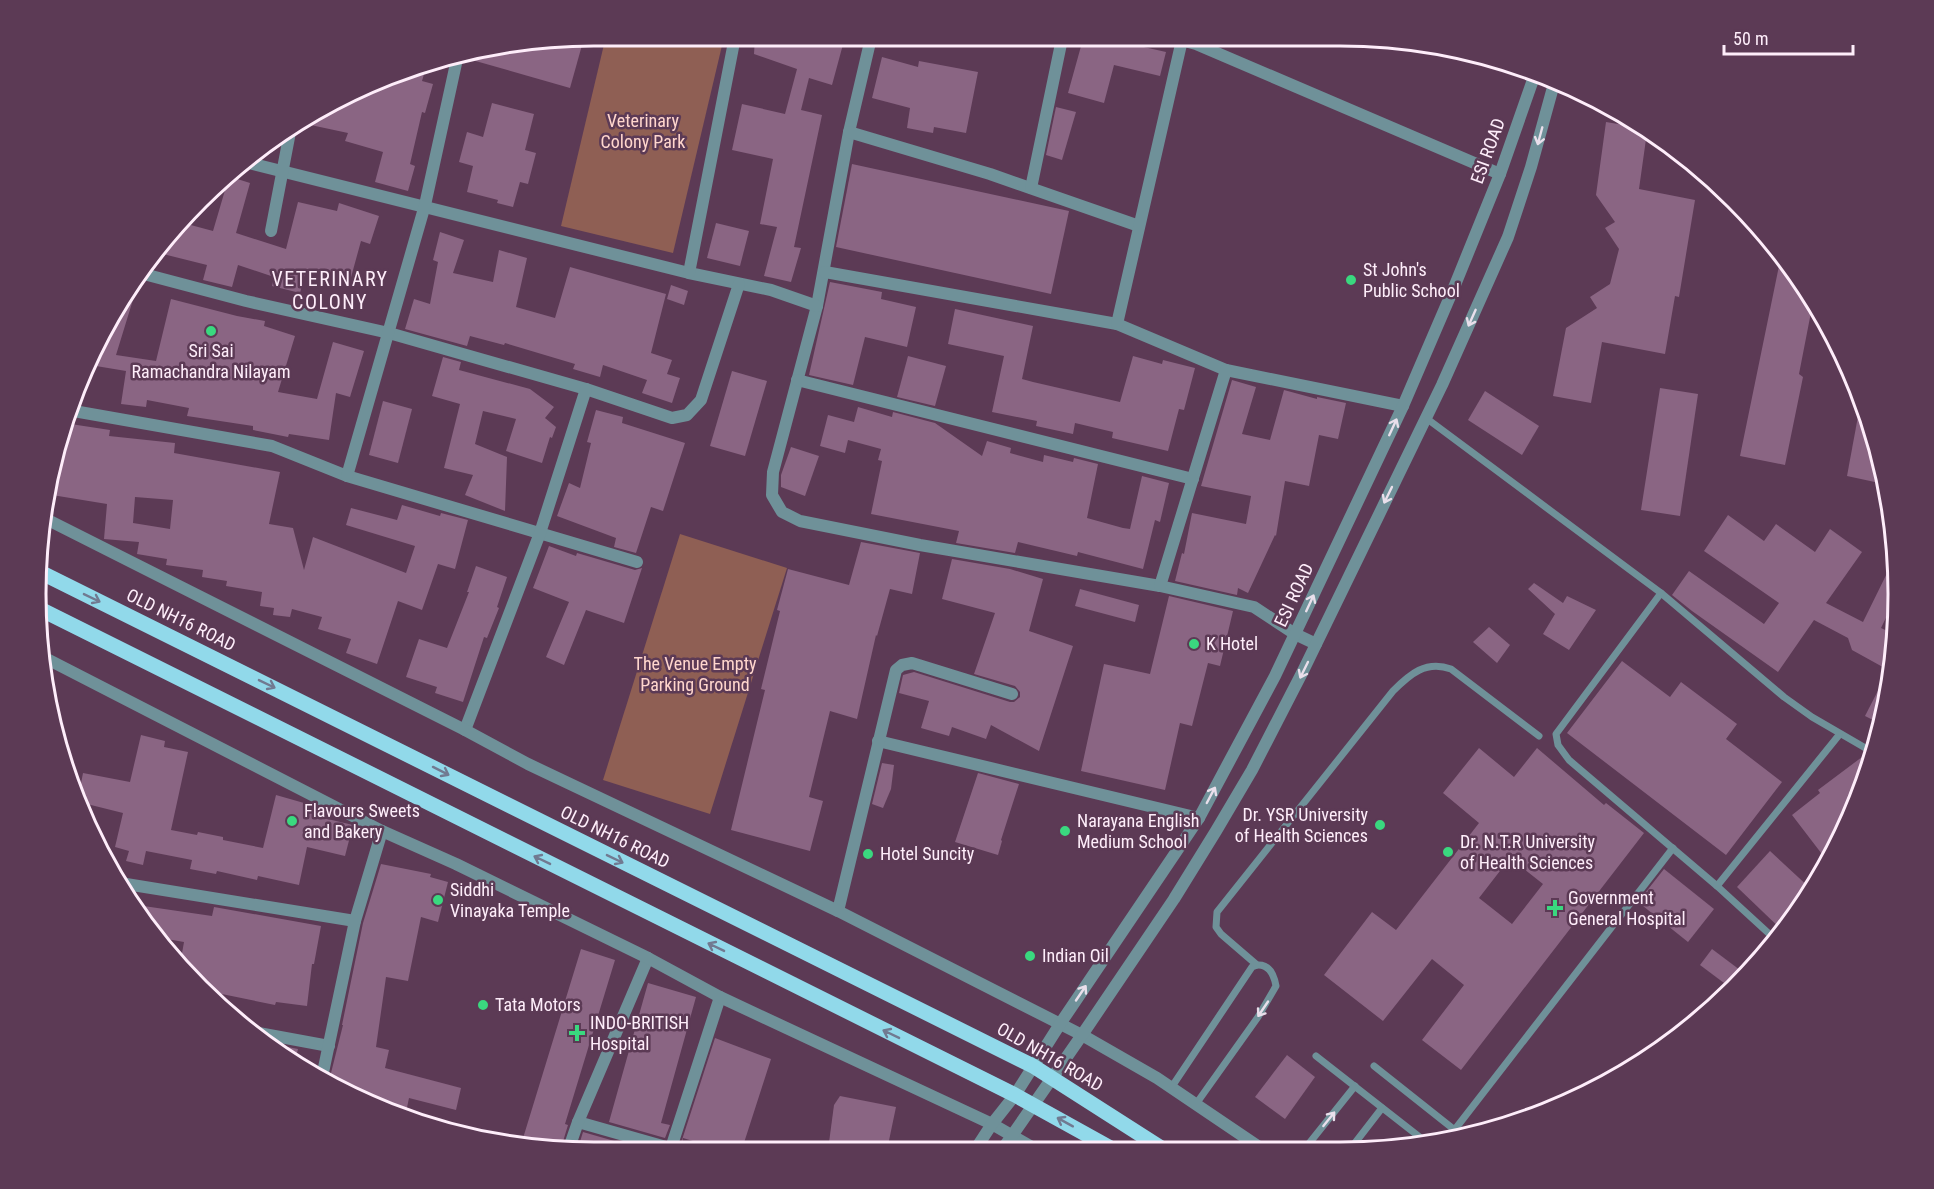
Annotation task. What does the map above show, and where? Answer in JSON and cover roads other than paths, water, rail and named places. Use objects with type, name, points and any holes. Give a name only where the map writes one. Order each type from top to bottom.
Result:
[{"type":"main road","name":"OLD NH16 ROAD","points":[[47,576],[1033,1066],[1152,1142]]},
{"type":"main road","points":[[47,613],[1015,1095],[1100,1142]]},
{"type":"street","points":[[689,273],[733,46]]},
{"type":"street","points":[[869,46],[849,132],[825,272],[773,472],[772,495],[782,512],[800,521],[920,545],[1160,586],[1254,607],[1295,634],[1316,644]]},
{"type":"street","points":[[1031,188],[1061,46]]},
{"type":"street","points":[[1117,324],[1179,46]]},
{"type":"street","points":[[1205,46],[1500,174]]},
{"type":"street","points":[[347,476],[424,205],[456,64]]},
{"type":"street","name":"ESI ROAD","points":[[980,1142],[1015,1095],[1060,1024],[1199,818],[1275,676],[1403,406],[1500,174],[1532,82]]},
{"type":"street","points":[[1007,1142],[1082,1035],[1216,831],[1252,770],[1426,418],[1508,237],[1531,167],[1552,90]]},
{"type":"street","points":[[849,132],[1031,188],[1139,225]]},
{"type":"street","points":[[271,231],[289,140]]},
{"type":"street","points":[[255,164],[689,273],[771,290],[817,306]]},
{"type":"street","points":[[825,272],[1117,324],[1226,370],[1403,406]]},
{"type":"street","points":[[149,276],[246,301],[389,333],[585,389],[672,418],[687,415],[701,400],[739,284]]},
{"type":"street","points":[[1160,586],[1226,370]]},
{"type":"street","points":[[797,380],[1193,479]]},
{"type":"street","points":[[465,730],[540,533],[585,389]]},
{"type":"street","points":[[78,412],[272,446],[347,476],[637,562]]},
{"type":"street","points":[[51,522],[528,764],[838,911],[1082,1035],[1171,1088],[1252,1142]]},
{"type":"street","points":[[51,661],[382,831],[456,864],[648,958],[720,997],[992,1124],[1024,1142]]},
{"type":"street","points":[[838,911],[896,670],[902,665],[912,663],[1012,694]]},
{"type":"street","points":[[878,741],[1199,818]]},
{"type":"street","points":[[323,1071],[355,921],[382,831]]},
{"type":"street","points":[[130,885],[355,921]]},
{"type":"street","points":[[571,1141],[648,958]]},
{"type":"street","points":[[674,1142],[720,997]]},
{"type":"street","points":[[268,1034],[329,1046]]},
{"type":"street","points":[[578,1122],[648,1142]]},
{"type":"lane","points":[[1426,418],[1661,593],[1784,696],[1839,735],[1865,748]]},
{"type":"lane","points":[[1661,593],[1556,734],[1558,745],[1569,760],[1717,886],[1769,934]]},
{"type":"lane","points":[[1257,965],[1221,934],[1216,927],[1217,912],[1393,691],[1406,678],[1419,669],[1430,666],[1441,665],[1451,669],[1539,736]]},
{"type":"lane","points":[[1717,886],[1839,735]]},
{"type":"lane","points":[[1374,1066],[1454,1130],[1672,848]]},
{"type":"lane","points":[[1171,1088],[1252,968],[1261,964],[1270,970],[1275,978],[1276,986],[1273,993],[1196,1104]]},
{"type":"lane","points":[[1316,1056],[1419,1137]]},
{"type":"lane","points":[[1310,1142],[1355,1086]]},
{"type":"lane","points":[[1356,1142],[1382,1108]]},
{"type":"place","name":"St John's Public School","points":[[1351,280]]},
{"type":"place","name":"Sri Sai Ramachandra Nilayam","points":[[211,331]]},
{"type":"place","name":"K Hotel","points":[[1194,644]]},
{"type":"place","name":"Flavours Sweets and Bakery","points":[[292,821]]},
{"type":"place","name":"Dr. YSR University of Health Sciences","points":[[1380,825]]},
{"type":"place","name":"Narayana English Medium School","points":[[1065,831]]},
{"type":"place","name":"Dr. N.T.R University of Health Sciences","points":[[1448,852]]},
{"type":"place","name":"Hotel Suncity","points":[[868,854]]},
{"type":"place","name":"Siddhi Vinayaka Temple","points":[[438,900]]},
{"type":"place","name":"Government General Hospital","points":[[1555,908]]},
{"type":"place","name":"Indian Oil","points":[[1030,956]]},
{"type":"place","name":"Tata Motors","points":[[483,1005]]},
{"type":"place","name":"INDO-BRITISH Hospital","points":[[577,1033]]},
{"type":"district","name":"VETERINARY COLONY","points":[[330,290]]},
{"type":"park label","name":"Veterinary Colony Park","points":[[643,131]]},
{"type":"park label","name":"The Venue Empty Parking Ground","points":[[695,674]]}]
